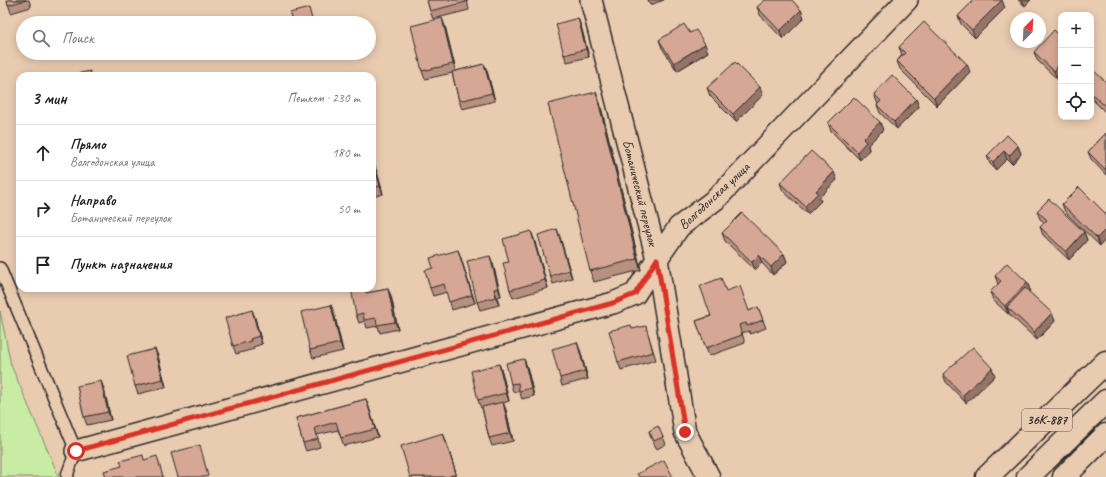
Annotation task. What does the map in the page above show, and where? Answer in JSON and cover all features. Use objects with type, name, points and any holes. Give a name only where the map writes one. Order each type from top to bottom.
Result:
[{"type":"main road","name":"36К-887","points":[[987,477],[1106,362]]},
{"type":"main road","name":"36К-887","points":[[1028,477],[1106,401]]},
{"type":"main road","points":[[1064,477],[1106,435]]},
{"type":"street","name":"Ботанический переулок","points":[[591,0],[657,259],[685,432],[709,477]]},
{"type":"street","name":"Волгодонская улица","points":[[76,451],[613,303],[635,294],[679,227],[716,199],[907,0]]},
{"type":"lane","points":[[0,268],[76,451],[67,475],[68,477]]},
{"type":"green space","points":[[0,311],[11,365],[59,477],[0,477]]},
{"type":"building","points":[[7,0],[26,0],[8,5]]},
{"type":"building","points":[[427,0],[466,0],[466,2],[430,11]]},
{"type":"building","points":[[765,0],[792,0],[801,10],[780,31],[757,7]]},
{"type":"building","points":[[974,0],[1002,0],[972,30],[958,16]]},
{"type":"building","points":[[309,8],[311,16],[291,16],[290,13]]},
{"type":"building","points":[[442,18],[453,64],[422,71],[411,26]]},
{"type":"building","points":[[578,18],[586,49],[564,55],[556,24]]},
{"type":"building","points":[[924,22],[967,64],[934,98],[897,61],[905,53],[899,47]]},
{"type":"building","points":[[684,24],[690,33],[696,30],[705,44],[674,63],[659,40]]},
{"type":"building","points":[[1054,30],[1058,34],[1058,66],[1054,71],[1034,52],[1038,48],[1046,48],[1046,39]]},
{"type":"building","points":[[735,62],[760,87],[733,114],[707,88]]},
{"type":"building","points":[[484,64],[492,93],[459,101],[452,72]]},
{"type":"building","points":[[1094,71],[1106,82],[1105,106],[1094,96]]},
{"type":"building","points":[[892,75],[916,99],[894,122],[877,105],[881,101],[874,94]]},
{"type":"building","points":[[596,92],[637,259],[590,271],[548,104]]},
{"type":"building","points":[[854,97],[880,122],[863,139],[866,142],[857,152],[828,123]]},
{"type":"building","points":[[1106,133],[1106,170],[1088,152]]},
{"type":"building","points":[[1007,135],[1018,146],[1009,156],[1004,151],[993,162],[987,156]]},
{"type":"building","points":[[811,151],[834,172],[816,191],[818,193],[805,206],[780,183]]},
{"type":"building","points":[[376,171],[380,186],[376,187]]},
{"type":"building","points":[[1079,187],[1106,214],[1106,229],[1097,238],[1062,204]]},
{"type":"building","points":[[1049,199],[1084,232],[1066,252],[1040,227],[1047,220],[1037,211]]},
{"type":"building","points":[[742,213],[784,254],[771,267],[759,255],[752,262],[722,233]]},
{"type":"building","points":[[557,229],[569,270],[550,276],[538,235]]},
{"type":"building","points":[[531,231],[545,280],[510,290],[503,263],[509,262],[503,239]]},
{"type":"building","points":[[458,250],[472,295],[449,302],[444,284],[430,288],[425,270],[433,268],[430,258]]},
{"type":"building","points":[[490,256],[498,288],[494,289],[496,297],[477,302],[467,261]]},
{"type":"building","points":[[1007,263],[1027,282],[1005,306],[990,292],[1001,281],[995,276]]},
{"type":"building","points":[[721,278],[726,291],[740,286],[749,311],[758,307],[763,320],[747,326],[746,323],[739,325],[742,335],[706,348],[696,321],[711,316],[700,286]]},
{"type":"building","points":[[1025,288],[1052,313],[1034,332],[1007,307]]},
{"type":"building","points":[[388,289],[395,322],[377,325],[376,318],[364,320],[363,313],[356,315],[352,292],[366,293]]},
{"type":"building","points":[[331,305],[340,343],[310,350],[301,312]]},
{"type":"building","points":[[252,310],[259,336],[250,339],[251,341],[233,346],[225,318]]},
{"type":"building","points":[[631,325],[632,329],[646,326],[653,352],[618,362],[609,331]]},
{"type":"building","points":[[577,342],[585,371],[560,378],[552,349]]},
{"type":"building","points":[[973,347],[992,368],[963,395],[943,374]]},
{"type":"building","points":[[155,349],[163,379],[135,386],[127,356]]},
{"type":"building","points":[[524,359],[531,388],[519,391],[518,383],[511,384],[506,363]]},
{"type":"building","points":[[499,364],[506,393],[478,400],[471,371]]},
{"type":"building","points":[[101,381],[108,412],[84,417],[77,386]]},
{"type":"building","points":[[366,399],[375,429],[341,438],[336,422],[315,428],[318,439],[303,443],[296,418]]},
{"type":"building","points":[[503,402],[510,433],[489,438],[482,407]]},
{"type":"building","points":[[658,426],[663,437],[654,441],[649,431]]},
{"type":"building","points":[[443,433],[456,474],[447,477],[410,477],[401,446]]},
{"type":"building","points":[[200,445],[208,476],[178,477],[171,453]]},
{"type":"building","points":[[143,455],[144,460],[157,456],[163,477],[106,477],[104,471],[122,466],[120,461]]},
{"type":"building","points":[[664,460],[673,477],[639,477],[637,474]]},
{"type":"route","points":[[76,451],[613,303],[635,294],[657,259],[685,432]]}]
